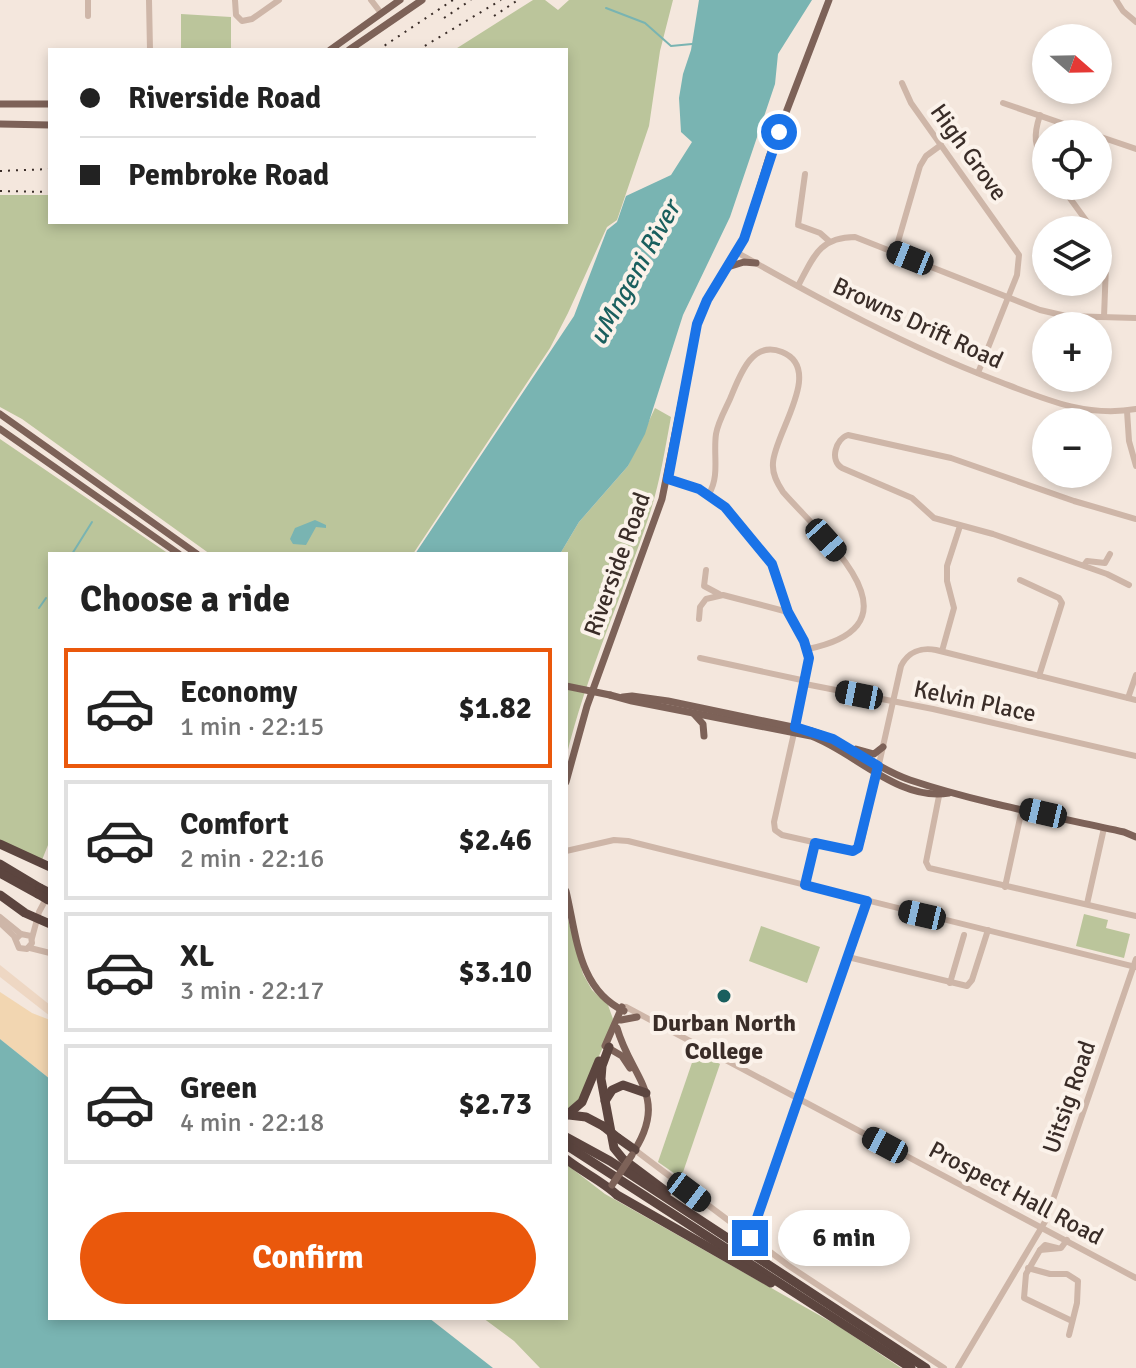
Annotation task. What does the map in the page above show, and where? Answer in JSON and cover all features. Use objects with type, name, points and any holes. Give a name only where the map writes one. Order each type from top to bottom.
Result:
[{"type":"highway","points":[[0,844],[48,866]]},
{"type":"highway","points":[[0,864],[46,894]]},
{"type":"highway","points":[[0,873],[46,894]]},
{"type":"highway","points":[[0,895],[48,923]]},
{"type":"highway","points":[[607,1047],[601,1072],[611,1142],[617,1153],[734,1242]]},
{"type":"highway","points":[[568,1113],[582,1102],[607,1047]]},
{"type":"highway","points":[[605,1101],[618,1086],[629,1085],[644,1090]]},
{"type":"highway","points":[[568,1115],[586,1117],[603,1126],[633,1152]]},
{"type":"highway","points":[[568,1138],[610,1161],[926,1368]]},
{"type":"highway","points":[[568,1146],[911,1368]]},
{"type":"highway","points":[[568,1161],[599,1184],[611,1186],[617,1195],[690,1239],[833,1316]]},
{"type":"main road","points":[[333,48],[400,0]]},
{"type":"main road","points":[[352,48],[422,0]]},
{"type":"main road","name":"Riverside Road","points":[[568,775],[587,706],[655,523],[668,479],[697,324],[707,300],[738,253],[769,157],[829,0]]},
{"type":"main road","points":[[0,104],[48,104]]},
{"type":"main road","points":[[0,124],[48,125]]},
{"type":"main road","points":[[729,267],[744,262],[756,263]]},
{"type":"main road","points":[[0,414],[194,552]]},
{"type":"main road","points":[[0,429],[176,552]]},
{"type":"main road","points":[[568,686],[623,697],[668,701],[794,730],[820,739],[908,783],[1136,837]]},
{"type":"main road","points":[[623,697],[693,713],[822,734],[850,748],[872,754],[883,747]]},
{"type":"main road","points":[[693,713],[703,724],[704,736]]},
{"type":"main road","points":[[850,748],[877,770]]},
{"type":"main road","points":[[1124,832],[1136,831]]},
{"type":"main road","points":[[568,899],[586,974],[592,986],[621,1016],[649,1108],[649,1122],[611,1186]]},
{"type":"main road","points":[[600,994],[621,1016]]},
{"type":"main road","points":[[608,1003],[613,1013],[637,1017]]},
{"type":"main road","points":[[621,1016],[607,1047],[627,1062],[644,1090]]},
{"type":"street","points":[[88,0],[88,16]]},
{"type":"street","points":[[149,0],[150,48]]},
{"type":"street","points":[[235,0],[238,19],[242,21],[252,19],[279,0]]},
{"type":"street","points":[[371,0],[381,13]]},
{"type":"street","points":[[1116,0],[1136,22]]},
{"type":"street","name":"High Grove","points":[[902,83],[911,103],[1017,252],[1020,264],[1008,298],[999,311],[978,373]]},
{"type":"street","points":[[1003,103],[1054,120]]},
{"type":"street","points":[[1039,120],[1040,115]]},
{"type":"street","points":[[1112,141],[1136,149]]},
{"type":"street","points":[[895,252],[920,166],[926,156],[941,145]]},
{"type":"street","points":[[805,174],[807,178],[801,194],[799,226],[820,233],[829,241]]},
{"type":"street","points":[[798,286],[815,254],[829,241],[855,237],[1046,312]]},
{"type":"street","name":"Browns Drift Road","points":[[738,253],[953,366],[1075,409],[1105,412],[1136,409]]},
{"type":"street","points":[[1112,317],[1136,318]]},
{"type":"street","points":[[709,494],[716,475],[717,429],[745,366],[760,352],[784,352],[799,371],[800,382],[775,452],[775,479],[852,571],[864,597],[861,619],[848,635],[831,644],[808,649]]},
{"type":"street","points":[[1127,411],[1129,441],[1136,466]]},
{"type":"street","points":[[1129,585],[1084,565],[930,516],[912,498],[838,466],[834,459],[841,438],[848,435],[944,456],[1136,519]]},
{"type":"street","points":[[668,479],[709,494],[731,513],[772,564],[788,612],[808,649],[806,682],[774,827],[782,835],[853,851],[858,848],[901,666],[907,657],[923,649],[942,651],[1132,699],[1136,675]]},
{"type":"street","points":[[942,651],[954,608],[947,581],[947,566],[960,526]]},
{"type":"street","points":[[1084,565],[1087,561],[1105,563],[1110,554]]},
{"type":"street","points":[[706,570],[704,586],[723,595],[788,612]]},
{"type":"street","points":[[1020,580],[1059,598],[1062,603],[1039,676]]},
{"type":"street","points":[[699,619],[700,607],[706,599],[723,595]]},
{"type":"street","name":"Kelvin Place","points":[[700,658],[1136,756]]},
{"type":"street","points":[[940,792],[926,866],[936,871],[1136,916]]},
{"type":"street","points":[[1005,887],[1022,809]]},
{"type":"street","points":[[1087,904],[1104,828]]},
{"type":"street","points":[[568,851],[614,840],[628,841],[1135,964]]},
{"type":"street","points":[[805,885],[815,843]]},
{"type":"street","points":[[37,916],[20,935],[19,948],[24,950],[31,942],[46,894]]},
{"type":"street","points":[[750,1238],[867,901]]},
{"type":"street","points":[[0,920],[48,950]]},
{"type":"street","points":[[848,957],[967,986],[988,930]]},
{"type":"street","points":[[950,983],[964,935]]},
{"type":"street","name":"Uitsig Road","points":[[958,1368],[998,1307],[1042,1227],[1135,964]]},
{"type":"street","name":"Prospect Hall Road","points":[[621,1016],[667,1030]]},
{"type":"street","name":"Prospect Hall Road","points":[[637,1017],[1067,1240],[1114,1270],[1136,1278]]},
{"type":"street","points":[[633,1152],[750,1238],[944,1368]]},
{"type":"street","points":[[1067,1240],[1064,1246],[1040,1250],[1028,1268],[1024,1298],[1072,1321]]},
{"type":"street","points":[[1028,1268],[1050,1274],[1067,1274],[1077,1280],[1077,1303],[1069,1335]]},
{"type":"green space","points":[[533,0],[545,0],[558,10],[569,0],[673,0],[660,51],[649,126],[617,220],[607,227],[550,348],[414,552],[207,552],[22,419],[0,407],[0,195],[48,195],[48,224],[568,224],[568,48],[457,48]]},
{"type":"green space","points":[[181,14],[231,17],[231,48],[181,48]]},
{"type":"green space","points":[[655,408],[671,417],[650,513],[605,635],[568,750],[568,552],[561,552],[579,522],[628,466]]},
{"type":"green space","points":[[0,439],[166,552],[48,552],[48,845],[42,860],[0,840]]},
{"type":"green space","points":[[1084,914],[1108,920],[1106,928],[1130,934],[1124,958],[1076,946]]},
{"type":"green space","points":[[568,919],[583,974],[592,990],[608,1005],[613,1019],[578,1102],[568,1109]]},
{"type":"green space","points":[[761,926],[820,947],[807,983],[749,961]]},
{"type":"green space","points":[[696,1051],[720,1064],[681,1178],[658,1162]]},
{"type":"green space","points":[[568,1166],[605,1194],[840,1327],[901,1368],[540,1368],[514,1341],[486,1320],[568,1320]]},
{"type":"sand","points":[[0,992],[32,1013],[48,1019],[48,1077],[0,1039]]},
{"type":"shaded area","points":[[0,965],[48,1003],[48,1014],[0,977]]},
{"type":"water","name":"uMngeni River","points":[[699,0],[812,0],[778,54],[775,84],[730,217],[683,315],[645,434],[628,466],[579,522],[561,552],[416,552],[574,316],[607,230],[617,222],[626,196],[671,175],[692,142],[681,132],[679,98]]},
{"type":"water","points":[[315,520],[326,525],[326,528],[316,527],[306,545],[293,544],[290,539],[295,528]]},
{"type":"water","points":[[0,1039],[48,1077],[48,1320],[432,1320],[493,1368],[0,1368]]},
{"type":"waterway","points":[[606,8],[645,23],[671,46],[692,44]]},
{"type":"waterway","points":[[73,552],[92,522]]},
{"type":"waterway","points":[[39,608],[46,598]]},
{"type":"railway","points":[[381,48],[453,0]]},
{"type":"railway","points":[[444,18],[471,0]]},
{"type":"railway","points":[[421,48],[501,0]]},
{"type":"railway","points":[[494,16],[518,0]]},
{"type":"railway","points":[[0,171],[48,169]]},
{"type":"railway","points":[[0,191],[48,192]]},
{"type":"place","name":"Durban North College","points":[[724,996]]},
{"type":"route","points":[[750,1238],[867,901],[805,885],[815,843],[853,851],[858,848],[878,766],[833,739],[795,727],[809,665],[808,649],[788,612],[772,564],[725,507],[699,489],[668,479],[697,324],[707,300],[744,239],[779,132]]}]
